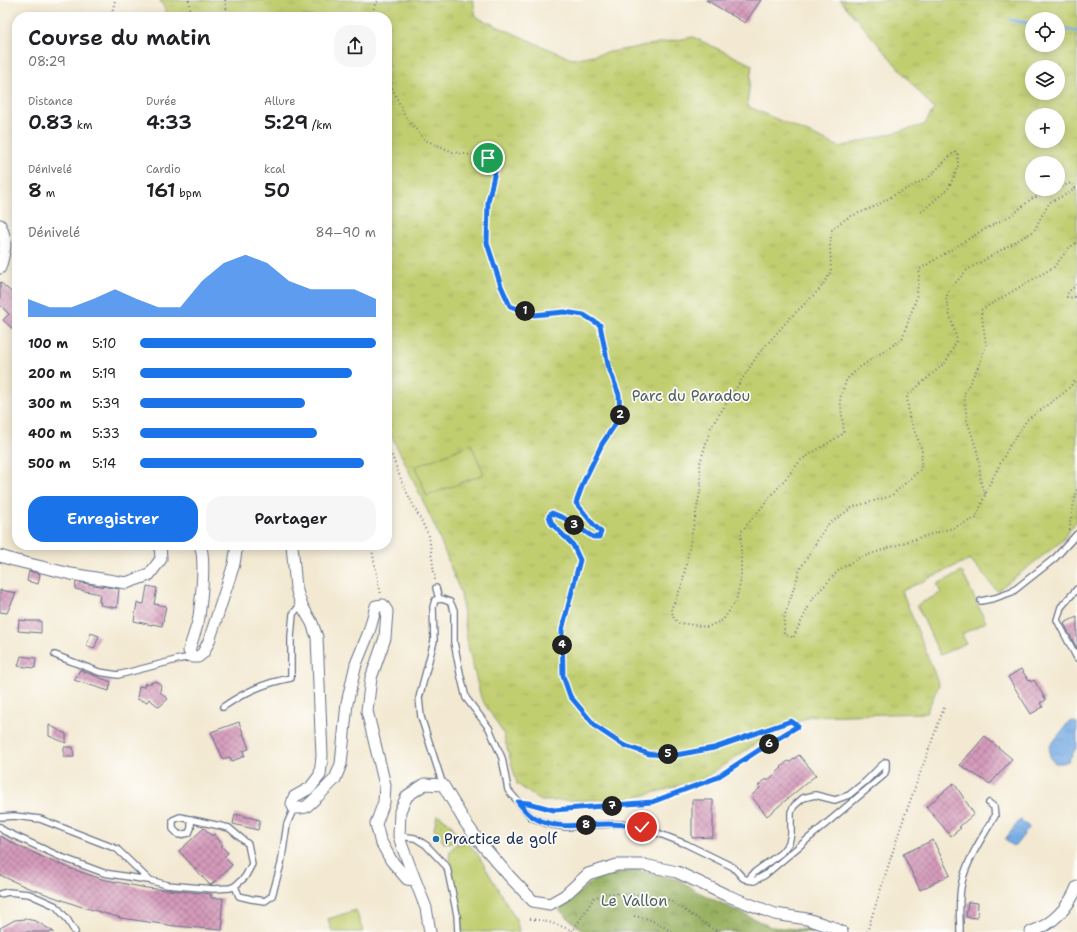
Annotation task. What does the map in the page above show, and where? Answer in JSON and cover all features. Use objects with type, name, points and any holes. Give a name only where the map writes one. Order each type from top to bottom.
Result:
[{"type":"street","points":[[0,224],[5,236],[6,250],[0,268]]},
{"type":"street","points":[[0,556],[71,574],[126,583],[149,575],[161,559],[160,550]]},
{"type":"street","points":[[202,550],[203,577],[199,618],[189,651],[193,657],[198,657],[203,653],[209,640],[234,564],[235,550]]},
{"type":"street","points":[[292,550],[296,588],[301,604],[312,623],[317,637],[322,756],[320,775],[310,788],[294,797],[292,804],[294,808],[306,807],[335,779],[341,764],[348,703],[356,664],[369,632],[376,606],[383,605],[387,611],[384,638],[370,678],[367,711],[384,785],[384,802],[376,824],[380,840],[391,860],[407,879],[415,880]]},
{"type":"street","points":[[430,932],[426,908],[399,836],[400,811],[407,796],[425,784],[443,785],[465,822],[478,840],[510,878],[533,901],[550,904],[564,896],[588,874],[617,865],[644,865],[677,872],[726,895],[775,914],[807,919],[832,927],[842,932]]},
{"type":"street","points":[[1031,932],[1058,917],[1074,896],[1077,887]]},
{"type":"lane","points":[[981,601],[1012,592],[1055,558],[1077,534]]},
{"type":"lane","points":[[436,588],[439,599]]},
{"type":"lane","points":[[1077,589],[1061,607],[1057,620],[1077,658]]},
{"type":"lane","points":[[443,785],[421,717],[419,698],[434,642],[433,607],[435,600],[439,599],[450,602],[454,610],[454,642],[466,698],[489,728],[502,758],[508,790],[531,817],[548,824],[566,827],[626,824],[642,827],[686,844],[732,867],[743,878],[748,880],[754,880],[765,875],[884,775],[886,770],[886,762],[866,781],[848,795],[834,800],[815,795],[803,798],[794,806],[791,812],[791,834],[788,843],[781,853],[754,872],[748,880]]},
{"type":"lane","points":[[223,707],[261,686],[291,678],[291,636],[293,614],[301,604]]},
{"type":"lane","points":[[55,655],[99,672],[118,675],[193,657]]},
{"type":"lane","points":[[960,932],[962,882],[968,864],[995,816],[994,807],[989,803]]},
{"type":"lane","points":[[235,886],[239,896],[265,901],[272,896],[281,864],[287,824],[294,808]]},
{"type":"lane","points":[[0,818],[14,816],[40,819],[117,849],[148,880]]},
{"type":"lane","points":[[0,827],[4,831],[104,873],[167,884],[213,889],[230,888],[235,886],[245,876],[252,864],[248,844],[229,828],[191,819]]},
{"type":"lane","points":[[399,836],[415,838],[426,845],[447,867],[457,915],[458,932]]},
{"type":"lane","points":[[0,894],[8,892],[29,894],[56,906],[67,919],[75,932]]},
{"type":"path","points":[[112,12],[115,0]]},
{"type":"path","points":[[190,0],[190,12]]},
{"type":"path","points":[[225,0],[227,12]]},
{"type":"path","points":[[373,12],[374,6],[379,0]]},
{"type":"path","points":[[392,88],[406,118],[425,140],[453,152],[488,158],[496,167],[488,202],[487,243],[501,286],[510,306],[534,315],[564,312],[584,315],[600,325],[608,365],[619,395],[620,417],[602,444],[584,481],[576,503],[601,532],[599,537],[593,537],[564,518],[552,513],[549,516],[552,524],[573,545],[580,560],[562,630],[563,676],[570,696],[596,727],[623,745],[649,754],[676,755],[714,748],[791,721],[798,726],[716,778],[652,802],[554,810],[518,802]]},
{"type":"path","points":[[921,212],[948,189],[958,168],[958,153],[954,152],[928,178],[876,206],[847,218],[832,229],[830,244],[832,272],[820,289],[791,317],[759,353],[711,427],[700,463],[701,486],[682,585],[671,609],[674,619],[679,623],[707,627],[723,620],[736,602],[741,579],[741,532],[801,460],[844,433],[840,398],[847,379],[860,367],[902,339],[916,299],[920,269],[978,233],[1016,213],[1031,199],[1039,196]]},
{"type":"path","points":[[1065,186],[1071,183],[1075,188],[1065,195]]},
{"type":"path","points":[[1063,196],[1050,202],[1034,231],[967,270],[949,290],[946,298],[957,340],[946,362],[906,396],[909,418],[922,450],[921,469],[891,496],[853,507],[826,525],[800,569],[784,618],[784,632],[793,638],[813,598],[840,569],[858,558],[953,528],[976,518],[985,495],[1010,445],[1027,420],[1065,392],[1077,380]]},
{"type":"path","points":[[985,495],[981,482],[978,454],[967,420],[964,394],[980,363],[986,345],[981,310],[1054,267],[1069,248],[1077,242]]},
{"type":"path","points":[[1077,285],[1068,292],[1067,297],[1073,298],[1077,296]]},
{"type":"path","points":[[392,456],[404,487],[429,536],[436,588]]},
{"type":"path","points":[[1071,541],[1070,522],[1077,488]]},
{"type":"path","points":[[372,550],[383,605]]},
{"type":"path","points":[[867,932],[901,826],[946,705]]},
{"type":"path","points":[[530,919],[559,925],[572,932],[594,898],[606,894],[644,895],[669,900],[714,930],[721,932]]},
{"type":"path","points":[[634,916],[649,919],[673,932]]},
{"type":"green space","name":"Parc du Paradou","points":[[160,0],[473,0],[476,17],[572,59],[693,37],[752,65],[747,106],[840,147],[924,125],[934,109],[840,0],[1077,0],[1077,520],[1062,541],[997,591],[970,559],[902,591],[939,685],[926,713],[810,716],[758,742],[701,780],[630,799],[541,801],[517,784],[503,733],[481,698],[468,646],[461,594],[436,529],[392,437],[392,12],[166,12]]},
{"type":"green space","points":[[471,444],[484,474],[427,496],[415,467]]},
{"type":"green space","points":[[962,572],[986,622],[962,634],[966,643],[940,655],[917,605],[941,593],[937,584]]},
{"type":"green space","points":[[437,815],[451,825],[458,841],[444,843],[434,829]]},
{"type":"green space","points":[[467,842],[478,855],[517,921],[519,932],[462,932],[460,910],[449,861],[450,851],[456,844]]},
{"type":"green space","name":"Le Vallon","points":[[636,870],[680,880],[696,891],[771,927],[824,932],[584,932],[559,910],[597,877]]},
{"type":"green space","points":[[356,910],[363,932],[332,932],[328,919]]},
{"type":"water","points":[[1072,721],[1077,723],[1077,747],[1068,761],[1063,763],[1055,763],[1050,755],[1050,746],[1068,723]]},
{"type":"water","points":[[1021,820],[1029,828],[1015,846],[1013,846],[1006,841],[1006,838]]},
{"type":"building","points":[[706,0],[761,0],[745,23]]},
{"type":"building","points":[[0,282],[12,293],[12,328],[3,320],[9,314],[0,305]]},
{"type":"building","points":[[29,571],[40,574],[38,584],[27,581]]},
{"type":"building","points":[[76,582],[119,589],[117,608],[100,605],[100,594],[75,589]]},
{"type":"building","points":[[147,586],[157,588],[154,604],[166,606],[162,626],[134,621],[137,603],[144,604]]},
{"type":"building","points":[[0,590],[16,593],[7,613],[0,612]]},
{"type":"building","points":[[1077,617],[1077,649],[1064,623]]},
{"type":"building","points":[[19,620],[41,621],[41,633],[18,631]]},
{"type":"building","points":[[91,633],[99,636],[94,649],[86,646]]},
{"type":"building","points":[[21,656],[36,658],[35,668],[18,666]]},
{"type":"building","points":[[1021,669],[1029,681],[1030,680],[1031,682],[1034,680],[1046,700],[1040,703],[1043,707],[1031,714],[1008,677]]},
{"type":"building","points":[[80,670],[111,682],[109,691],[74,680]]},
{"type":"building","points":[[155,681],[161,685],[160,692],[168,699],[159,707],[149,699],[147,702],[137,699],[139,686],[144,687],[145,683],[148,684]]},
{"type":"building","points":[[239,722],[249,749],[243,751],[245,756],[232,761],[230,757],[223,759],[211,732]]},
{"type":"building","points":[[49,725],[66,734],[66,743],[49,736]]},
{"type":"building","points":[[985,736],[1012,759],[990,784],[960,765]]},
{"type":"building","points":[[64,747],[73,747],[74,757],[64,757]]},
{"type":"building","points":[[799,755],[816,775],[767,816],[751,796],[760,788],[758,786],[766,779],[767,781],[788,761],[790,762]]},
{"type":"building","points":[[954,783],[974,814],[951,836],[926,807]]},
{"type":"building","points":[[692,800],[713,800],[713,837],[692,838]]},
{"type":"building","points":[[235,814],[260,820],[258,830],[233,824]]},
{"type":"building","points":[[204,828],[212,836],[214,834],[223,845],[221,846],[228,853],[224,857],[232,865],[211,885],[179,851]]},
{"type":"building","points":[[0,836],[20,847],[54,862],[102,879],[146,888],[211,894],[211,898],[223,898],[221,919],[223,919],[222,930],[175,926],[121,918],[79,906],[26,887],[0,875]]},
{"type":"building","points":[[933,840],[950,875],[920,890],[903,854]]},
{"type":"building","points":[[968,902],[978,903],[977,918],[966,917]]},
{"type":"building","points":[[26,919],[36,921],[54,932],[0,932],[0,928],[15,920]]},
{"type":"waterway","points":[[1011,20],[1025,23]]},
{"type":"waterway","points":[[1065,29],[1077,31]]},
{"type":"place","name":"Practice de golf","points":[[436,839]]},
{"type":"route","points":[[488,158],[496,167],[488,202],[487,243],[501,286],[510,306],[534,315],[564,312],[584,315],[600,325],[608,365],[619,395],[620,417],[602,444],[584,481],[576,503],[601,532],[599,537],[593,537],[564,518],[552,513],[549,516],[552,524],[573,545],[580,560],[562,630],[563,676],[570,696],[596,727],[623,745],[649,754],[676,755],[714,748],[791,721],[798,726],[716,778],[652,802],[595,808],[554,810],[518,802],[531,817],[548,824],[566,827],[626,824],[642,827]]}]
